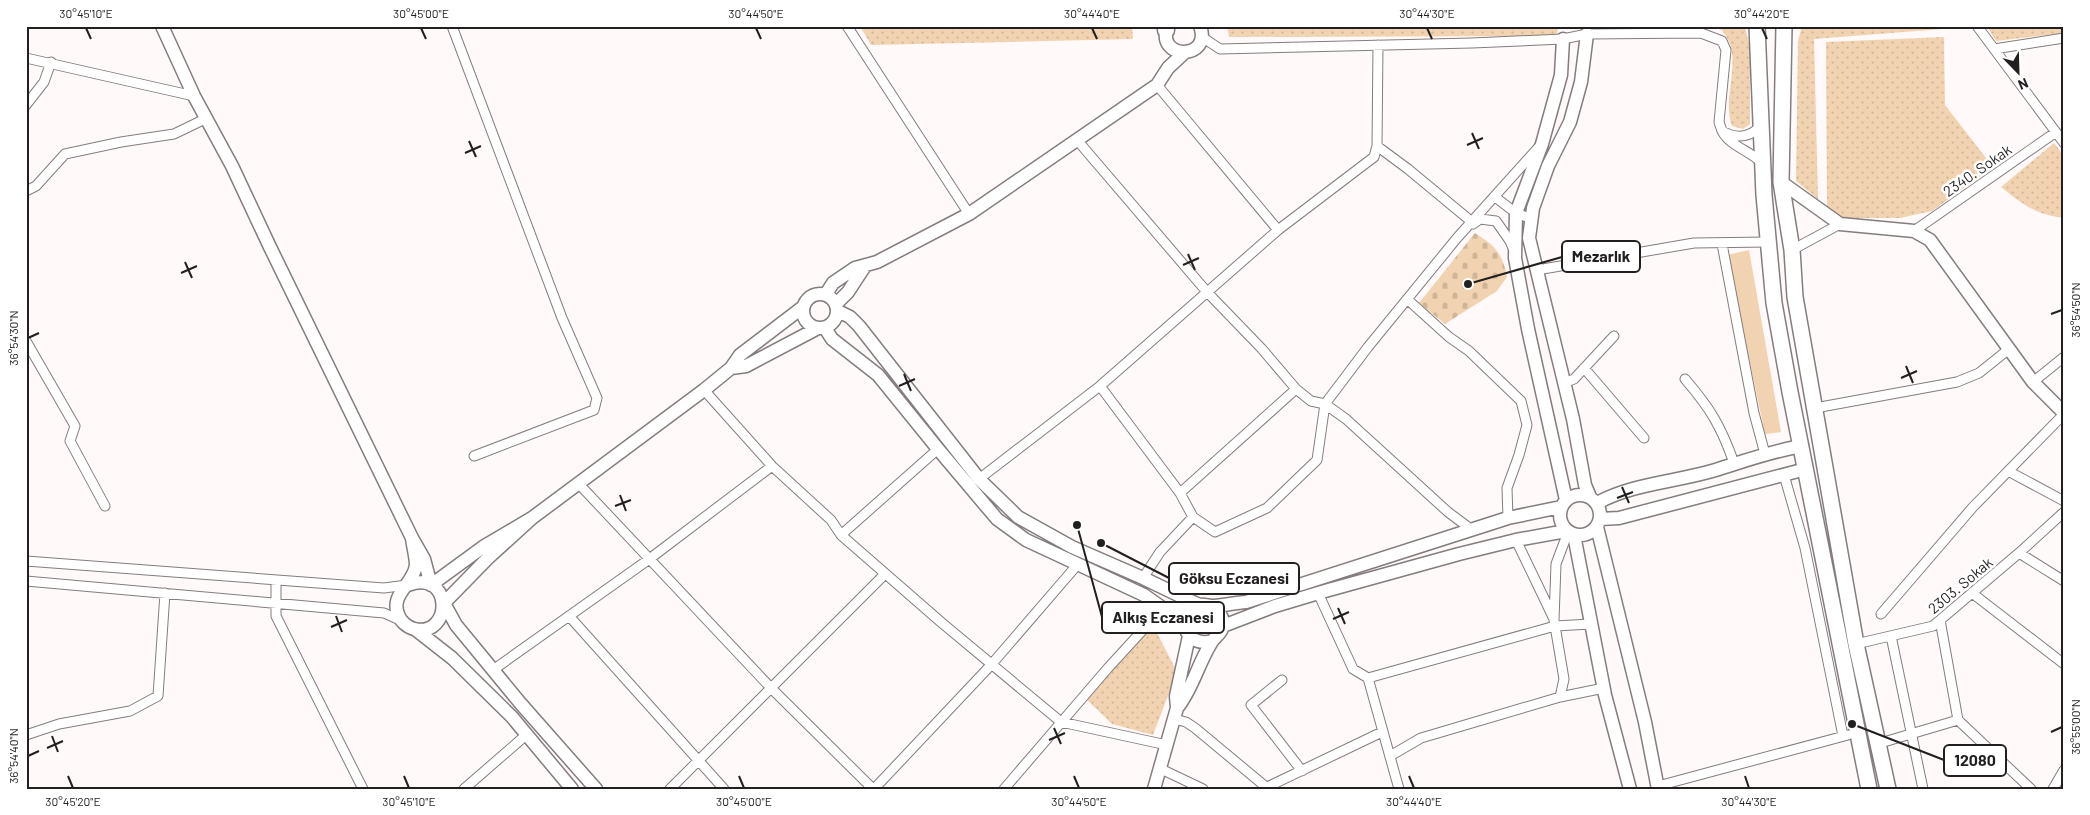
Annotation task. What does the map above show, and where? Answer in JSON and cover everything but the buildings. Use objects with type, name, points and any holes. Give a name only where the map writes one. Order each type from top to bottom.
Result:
[{"type":"main road","points":[[1756,30],[1768,242],[1774,303],[1802,446],[1851,734],[1869,789]]},
{"type":"main road","points":[[1786,30],[1781,182],[1792,250],[1796,297],[1856,644],[1876,744],[1888,789]]},
{"type":"street","points":[[162,26],[205,119],[232,166],[268,245],[424,559],[431,584],[442,596],[456,624],[493,670],[596,789]]},
{"type":"street","points":[[452,26],[562,318],[597,398],[594,410],[474,456]]},
{"type":"street","points":[[847,26],[969,214]]},
{"type":"street","points":[[1977,26],[2064,143]]},
{"type":"street","points":[[1167,31],[1173,50],[1184,53]]},
{"type":"street","points":[[1167,31],[1170,57],[1168,68]]},
{"type":"street","points":[[826,294],[834,283],[854,268],[866,266],[969,214],[1157,85],[1168,68],[1184,53],[1196,48],[1201,32],[1220,49],[1562,40],[1587,34],[1701,33],[1722,41],[1726,50],[1720,122],[1722,131],[1726,139],[1752,154],[1763,164]]},
{"type":"street","points":[[1587,34],[1581,82],[1570,122],[1548,166],[1533,208],[1529,238],[1564,383],[1585,485],[1600,511],[1598,523],[1645,722],[1658,788],[1851,734],[1805,548],[1784,475]]},
{"type":"street","points":[[1994,49],[2064,38]]},
{"type":"street","points":[[1515,258],[1516,213],[1542,144],[1561,74],[1562,40]]},
{"type":"street","points":[[978,478],[1100,386],[1278,230],[1374,157],[1377,146],[1378,45]]},
{"type":"street","points":[[26,58],[51,62],[194,96]]},
{"type":"street","points":[[26,105],[44,82],[51,62]]},
{"type":"street","points":[[1157,85],[1278,230]]},
{"type":"street","points":[[26,191],[36,186],[65,154],[121,142],[174,134],[205,119]]},
{"type":"street","points":[[1722,131],[1731,136],[1746,136],[1753,135],[1762,126]]},
{"type":"street","name":"2340. Sokak","points":[[1914,231],[2056,132]]},
{"type":"street","points":[[1077,140],[1207,292],[1262,349],[1296,389],[1311,401],[1325,404],[1346,419],[1448,512],[1472,530]]},
{"type":"street","points":[[1100,386],[1180,493],[1193,517],[1215,532],[1267,508],[1317,460],[1323,431],[1325,404],[1464,230],[1542,144]]},
{"type":"street","points":[[1377,146],[1472,222]]},
{"type":"street","points":[[1781,182],[1840,224],[1914,231],[1930,240],[2034,382],[2064,414],[1973,507],[1880,614]]},
{"type":"street","points":[[1494,197],[1516,213],[1532,219]]},
{"type":"street","points":[[1464,230],[1480,219],[1496,221],[1510,241],[1515,258],[1563,504],[1559,516],[1561,524],[1569,533],[1604,688],[1630,789]]},
{"type":"street","points":[[1792,250],[1840,224]]},
{"type":"street","points":[[1537,270],[1694,243],[1768,242]]},
{"type":"street","points":[[1722,244],[1754,413],[1765,454]]},
{"type":"street","points":[[731,368],[746,366],[831,324],[836,318],[837,308],[866,266]]},
{"type":"street","points":[[415,629],[430,627],[436,623],[441,618],[444,603],[488,558],[532,518],[704,390],[731,368],[740,355],[802,307],[811,295],[826,294],[832,298],[837,308],[859,326],[978,478],[1018,517],[1072,547],[1221,614],[1223,626],[1217,638],[1212,641],[1199,642],[1163,608],[1144,595],[1026,540],[997,518],[878,375],[821,328],[810,326],[805,321],[802,307]]},
{"type":"street","points":[[1408,299],[1449,337],[1469,351],[1520,401],[1526,425],[1519,455],[1507,488],[1508,518]]},
{"type":"street","points":[[1564,383],[1574,379],[1614,336]]},
{"type":"street","points":[[26,341],[75,426],[70,441],[105,506]]},
{"type":"street","points":[[1815,408],[1957,382],[1978,373],[2009,349]]},
{"type":"street","points":[[2034,382],[2064,357]]},
{"type":"street","points":[[1584,368],[1644,438]]},
{"type":"street","points":[[1684,379],[1712,413],[1723,433],[1734,463]]},
{"type":"street","points":[[1180,493],[1296,389]]},
{"type":"street","points":[[704,390],[772,466],[831,520],[841,535],[1061,722],[1167,744]]},
{"type":"street","points":[[1176,714],[1176,696],[1187,630],[1188,612],[1205,606],[1246,602],[1508,518],[1563,504],[1573,496],[1582,495],[1593,500],[1608,497],[1713,471],[1765,454],[1802,446]]},
{"type":"street","points":[[841,535],[938,449]]},
{"type":"street","points":[[493,670],[648,560],[772,466]]},
{"type":"street","points":[[1223,626],[1276,606],[1318,593],[1516,540],[1569,533],[1582,536],[1590,533],[1598,523],[1806,469]]},
{"type":"street","points":[[2008,471],[2064,501]]},
{"type":"street","points":[[578,483],[648,560],[770,688],[874,789],[991,664],[1078,564]]},
{"type":"street","name":"2303. Sokak","points":[[1856,644],[1933,626],[2064,512]]},
{"type":"street","points":[[1143,578],[1160,552],[1193,517]]},
{"type":"street","points":[[26,562],[384,588],[408,585],[415,582],[431,584],[483,547],[532,518]]},
{"type":"street","points":[[1560,698],[1564,679],[1555,623],[1556,564],[1569,533]]},
{"type":"street","points":[[402,621],[396,606],[416,566],[412,538]]},
{"type":"street","points":[[1516,540],[1555,623]]},
{"type":"street","points":[[2019,553],[2064,581]]},
{"type":"street","points":[[670,789],[885,574]]},
{"type":"street","points":[[276,580],[276,616],[363,789]]},
{"type":"street","points":[[26,581],[384,614],[402,621],[415,629],[452,658],[526,735],[572,789]]},
{"type":"street","points":[[26,735],[59,724],[130,711],[158,696],[165,593]]},
{"type":"street","points":[[1318,593],[1353,669],[1368,678],[1399,789]]},
{"type":"street","points":[[1972,594],[2064,664]]},
{"type":"street","points":[[1004,789],[1108,668],[1163,608]]},
{"type":"street","points":[[569,616],[724,789]]},
{"type":"street","points":[[1940,620],[1958,720],[2031,789]]},
{"type":"street","points":[[1368,678],[1555,623],[1591,624]]},
{"type":"street","points":[[1891,636],[1923,789]]},
{"type":"street","points":[[1154,789],[1176,714],[1184,700],[1197,667],[1212,641]]},
{"type":"street","points":[[1282,680],[1251,705],[1302,771]]},
{"type":"street","points":[[1390,756],[1420,738],[1560,698],[1604,688]]},
{"type":"street","points":[[1176,714],[1265,788],[1382,732]]},
{"type":"street","points":[[1876,744],[1958,720]]},
{"type":"street","points":[[464,789],[526,735]]},
{"type":"street","points":[[1161,768],[1203,789]]},
{"type":"street","points":[[2053,789],[2064,770]]},
{"type":"green space","points":[[860,26],[1132,26],[1133,39],[871,45]]},
{"type":"green space","points":[[1227,26],[1558,26],[1557,36],[1229,37]]},
{"type":"green space","points":[[1708,26],[1745,26],[1750,49],[1750,124],[1743,129],[1732,126],[1730,116],[1729,97],[1732,57],[1729,40],[1722,30]]},
{"type":"green space","points":[[1802,26],[1968,27],[1814,39],[1818,199],[1796,181],[1798,41]]},
{"type":"green space","points":[[1987,26],[2064,26],[2064,33],[1996,41]]},
{"type":"green space","points":[[1944,37],[1945,105],[1993,167],[1932,211],[1900,218],[1842,218],[1827,211],[1826,42]]},
{"type":"green space","points":[[2054,143],[2064,156],[2064,218],[2054,217],[2030,208],[2001,187]]},
{"type":"green space","points":[[1475,233],[1497,250],[1503,261],[1507,277],[1497,291],[1445,324],[1419,303]]},
{"type":"green space","points":[[1749,250],[1781,432],[1765,434],[1727,255]]},
{"type":"green space","points":[[1151,621],[1177,672],[1153,735],[1112,724],[1086,699]]},
{"type":"place","name":"Mezarlık","points":[[1468,284]]},
{"type":"place","name":"Alkış Eczanesi","points":[[1077,525]]},
{"type":"place","name":"Göksu Eczanesi","points":[[1101,543]]},
{"type":"place","name":"12080","points":[[1852,724]]}]
